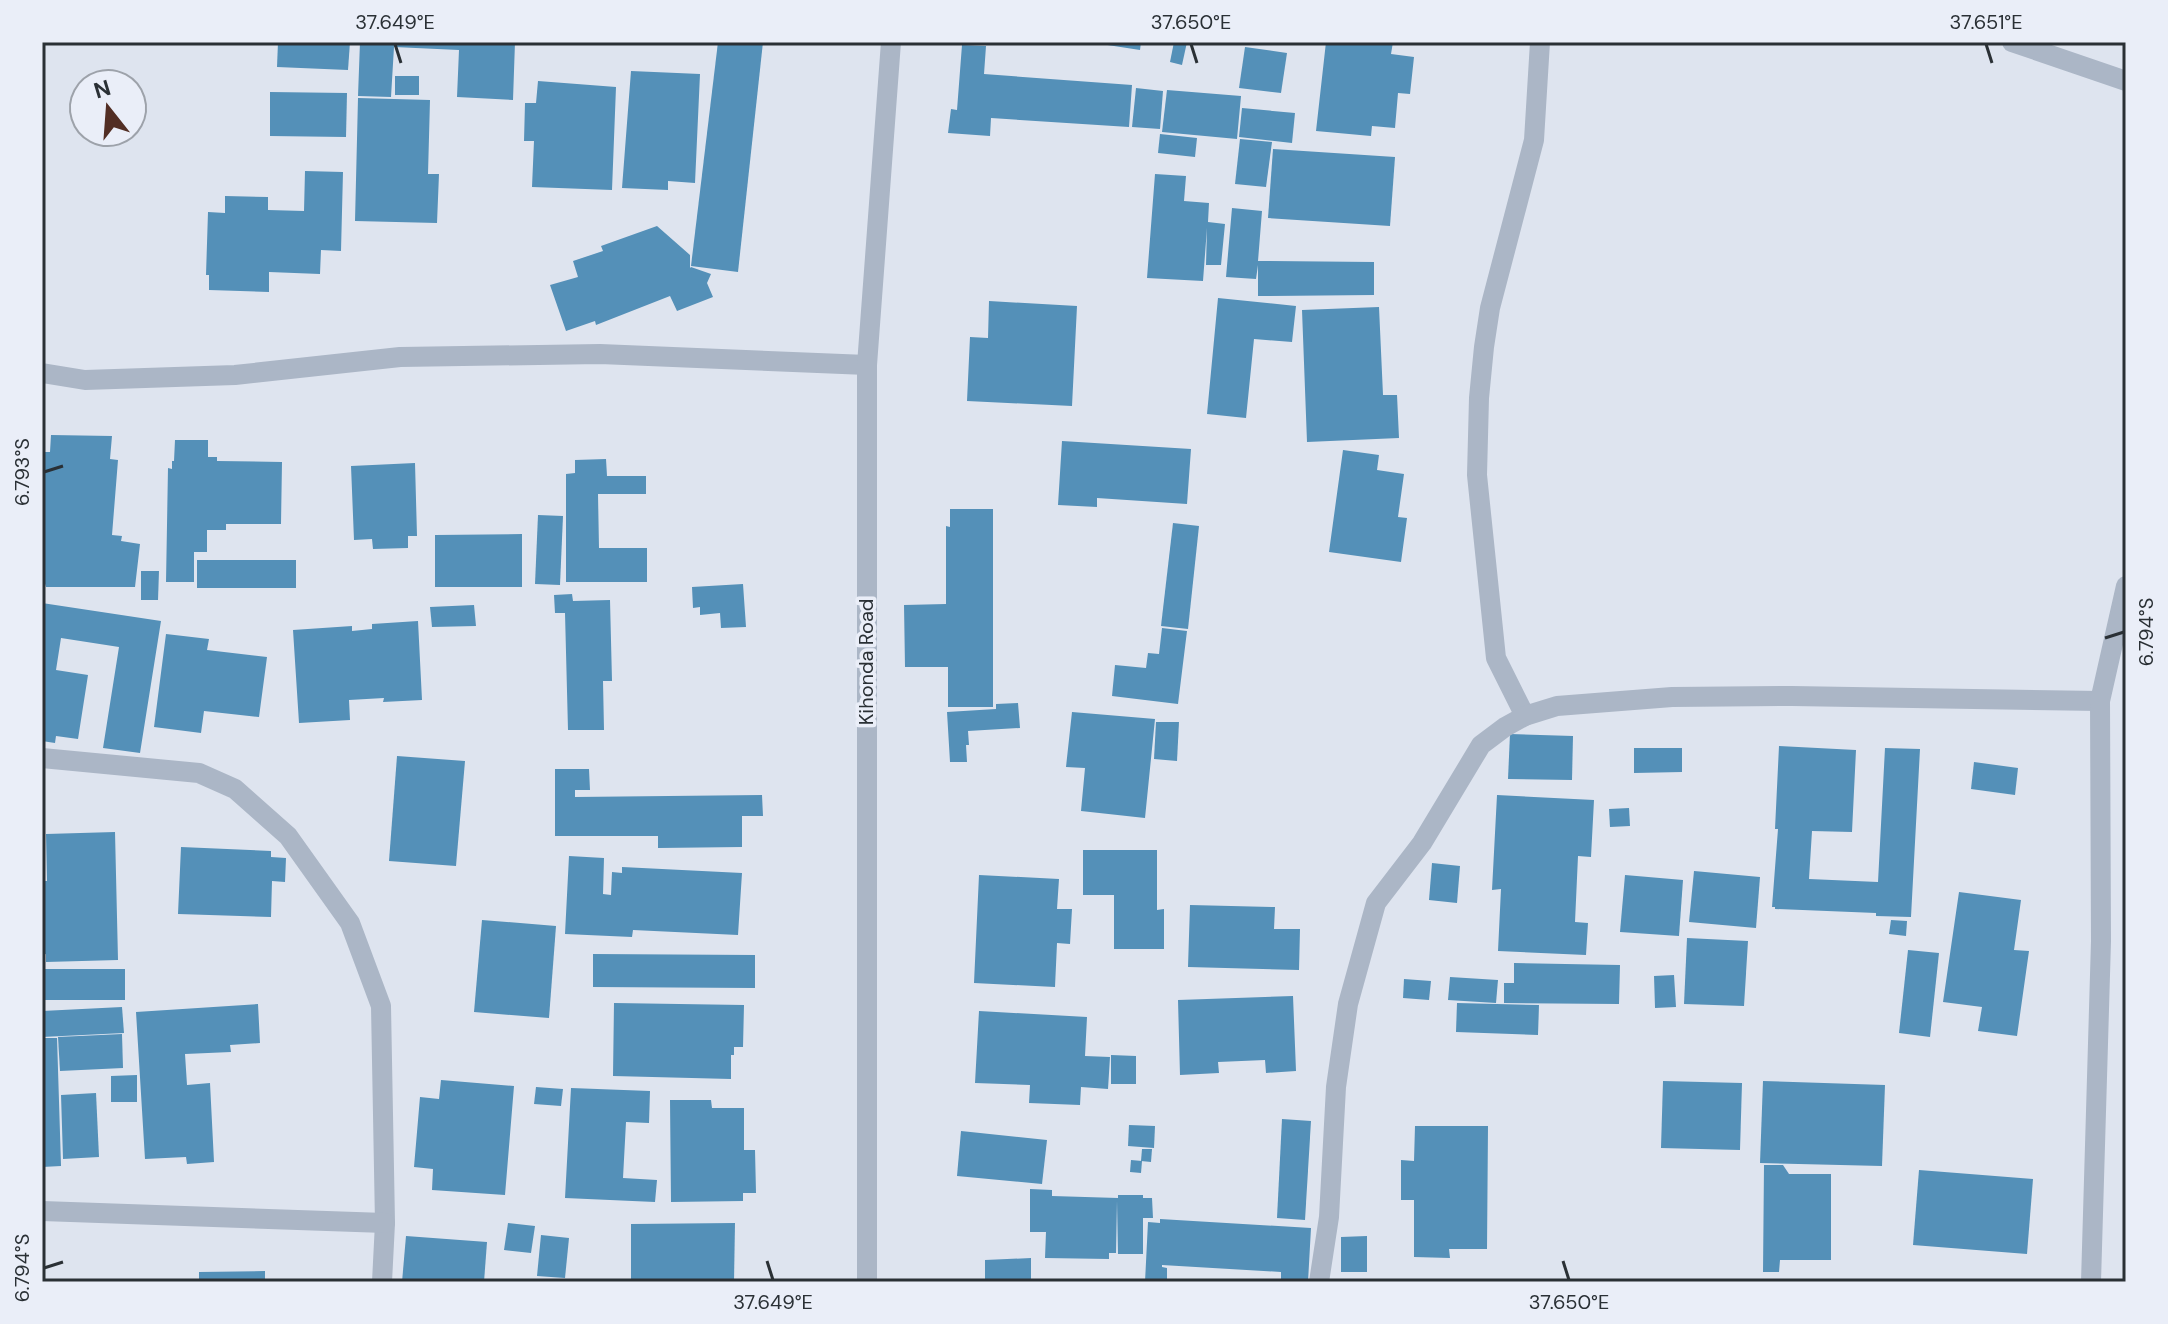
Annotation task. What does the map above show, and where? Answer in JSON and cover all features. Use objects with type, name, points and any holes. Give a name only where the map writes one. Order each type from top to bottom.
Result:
[{"type":"street","name":"Kihonda Road","points":[[867,1282],[867,365],[891,42]]},
{"type":"street","points":[[1525,716],[1496,658],[1477,475],[1484,347],[1490,308],[1534,140],[1540,42]]},
{"type":"street","points":[[2012,42],[2126,81]]},
{"type":"street","points":[[42,373],[85,380],[235,375],[400,357],[600,354],[867,365]]},
{"type":"street","points":[[2091,1282],[2101,941],[2100,701],[2126,586]]},
{"type":"street","points":[[1319,1282],[1329,1217],[1336,1087],[1348,1004],[1376,903],[1422,843],[1481,745],[1505,727],[1525,716],[1557,706],[1672,697],[2100,701]]},
{"type":"street","points":[[42,758],[199,773],[235,789],[288,836],[350,923],[381,1006],[385,1223],[382,1282]]},
{"type":"street","points":[[42,1211],[385,1223]]},
{"type":"building","points":[[278,42],[350,42],[348,70],[277,67]]},
{"type":"building","points":[[360,42],[515,42],[513,100],[457,97],[459,50],[394,47],[391,97],[358,96]]},
{"type":"building","points":[[718,42],[763,42],[738,272],[691,266]]},
{"type":"building","points":[[1101,42],[1141,42],[1140,50]]},
{"type":"building","points":[[1174,42],[1187,42],[1182,65],[1170,62]]},
{"type":"building","points":[[1326,42],[1393,42],[1391,54],[1414,57],[1410,94],[1398,93],[1395,128],[1372,126],[1371,136],[1316,131]]},
{"type":"building","points":[[962,45],[986,46],[984,74],[1132,85],[1129,127],[991,118],[990,136],[948,133],[951,109],[957,110]]},
{"type":"building","points":[[1245,47],[1287,53],[1281,93],[1239,88]]},
{"type":"building","points":[[631,71],[700,74],[695,183],[668,181],[668,190],[622,188]]},
{"type":"building","points":[[395,76],[419,76],[419,95],[395,95]]},
{"type":"building","points":[[538,81],[616,87],[612,190],[532,187],[534,141],[524,141],[525,103],[536,103]]},
{"type":"building","points":[[1136,88],[1163,91],[1160,129],[1132,127]]},
{"type":"building","points":[[1167,90],[1241,96],[1237,139],[1162,132]]},
{"type":"building","points":[[270,92],[347,93],[346,137],[270,136]]},
{"type":"building","points":[[358,98],[430,100],[428,174],[439,174],[437,223],[355,221]]},
{"type":"building","points":[[1242,108],[1295,113],[1292,143],[1239,137]]},
{"type":"building","points":[[1160,134],[1197,138],[1195,157],[1158,153]]},
{"type":"building","points":[[1240,139],[1272,142],[1266,187],[1235,184]]},
{"type":"building","points":[[1273,149],[1395,157],[1390,226],[1268,218]]},
{"type":"building","points":[[305,171],[343,172],[341,251],[321,250],[320,274],[269,272],[269,292],[209,290],[209,275],[206,275],[208,212],[225,213],[225,196],[268,197],[268,210],[304,211]]},
{"type":"building","points":[[1155,174],[1186,176],[1184,201],[1209,203],[1208,222],[1225,224],[1221,265],[1206,265],[1207,228],[1203,281],[1147,278]]},
{"type":"building","points":[[1232,208],[1262,211],[1258,261],[1374,262],[1374,295],[1258,296],[1258,265],[1256,279],[1226,277]]},
{"type":"building","points":[[657,226],[690,255],[690,268],[711,274],[707,283],[713,297],[677,311],[670,296],[596,325],[595,321],[566,331],[550,285],[578,277],[573,261],[603,251],[601,246]]},
{"type":"building","points":[[1218,298],[1296,306],[1292,342],[1254,339],[1246,418],[1207,414]]},
{"type":"building","points":[[989,301],[1077,306],[1072,406],[967,401],[970,337],[988,338]]},
{"type":"building","points":[[1379,307],[1383,395],[1397,395],[1399,438],[1307,442],[1302,310]]},
{"type":"building","points":[[51,435],[112,436],[110,459],[118,460],[112,535],[122,536],[121,541],[140,544],[135,587],[46,587],[42,574],[42,495],[45,452],[50,452]]},
{"type":"building","points":[[175,440],[208,440],[208,457],[217,457],[217,461],[282,462],[281,524],[226,524],[226,530],[207,530],[207,552],[194,552],[194,582],[166,582],[168,468],[172,469],[174,461]]},
{"type":"building","points":[[1062,441],[1191,449],[1187,504],[1097,498],[1097,507],[1058,505]]},
{"type":"building","points":[[1343,450],[1379,455],[1377,470],[1404,474],[1398,517],[1407,518],[1401,562],[1329,552]]},
{"type":"building","points":[[606,459],[607,476],[646,476],[646,494],[598,494],[599,548],[647,548],[647,582],[566,582],[566,474],[575,473],[575,460]]},
{"type":"building","points":[[415,463],[417,536],[408,536],[408,548],[373,549],[372,539],[354,540],[351,466]]},
{"type":"building","points":[[950,509],[993,509],[993,707],[948,707],[948,667],[905,667],[904,605],[946,604],[946,526],[950,527]]},
{"type":"building","points":[[538,515],[563,516],[560,585],[535,584]]},
{"type":"building","points":[[1173,523],[1199,526],[1188,629],[1161,626]]},
{"type":"building","points":[[522,534],[522,587],[435,587],[435,535]]},
{"type":"building","points":[[197,560],[296,560],[296,588],[197,588]]},
{"type":"building","points":[[141,571],[159,571],[158,600],[141,600]]},
{"type":"building","points":[[743,584],[746,627],[721,628],[720,613],[700,615],[700,607],[693,608],[692,587]]},
{"type":"building","points":[[572,594],[573,601],[610,600],[612,681],[603,681],[604,730],[568,730],[565,613],[555,613],[554,595]]},
{"type":"building","points":[[42,603],[161,621],[140,753],[103,748],[119,647],[61,638],[56,670],[88,675],[78,739],[56,736],[55,743],[42,741]]},
{"type":"building","points":[[474,605],[476,626],[432,627],[430,607]]},
{"type":"building","points":[[418,621],[422,700],[349,700],[350,720],[299,723],[293,630],[352,626],[352,631],[372,629],[372,624]]},
{"type":"building","points":[[1162,628],[1187,631],[1178,704],[1112,696],[1115,665],[1146,668],[1148,653],[1159,654]]},
{"type":"building","points":[[166,634],[209,639],[207,650],[267,657],[259,717],[204,711],[201,733],[154,727]]},
{"type":"building","points":[[1018,703],[1020,728],[968,731],[967,762],[950,762],[947,712],[996,709],[996,704]]},
{"type":"building","points":[[1072,712],[1155,719],[1145,818],[1081,811],[1085,768],[1066,767]]},
{"type":"building","points":[[1156,722],[1179,722],[1177,761],[1154,759]]},
{"type":"building","points":[[1510,734],[1573,736],[1572,780],[1508,779]]},
{"type":"building","points":[[1779,746],[1856,750],[1852,832],[1812,831],[1809,879],[1878,882],[1885,748],[1920,749],[1911,917],[1772,907],[1778,829],[1775,829]]},
{"type":"building","points":[[1634,748],[1682,748],[1682,772],[1634,773]]},
{"type":"building","points":[[397,756],[465,761],[456,866],[389,861]]},
{"type":"building","points":[[1974,762],[2018,768],[2015,795],[1971,789]]},
{"type":"building","points":[[555,769],[589,769],[590,790],[575,790],[575,797],[762,795],[763,816],[742,816],[742,847],[658,848],[658,836],[555,836]]},
{"type":"building","points":[[1497,795],[1594,800],[1591,857],[1578,856],[1575,922],[1588,923],[1586,955],[1498,951],[1501,889],[1492,890]]},
{"type":"building","points":[[1629,808],[1630,826],[1610,827],[1609,809]]},
{"type":"building","points":[[115,832],[118,960],[46,962],[46,954],[42,955],[42,881],[47,881],[46,834]]},
{"type":"building","points":[[181,847],[271,851],[271,857],[286,858],[285,882],[272,881],[271,917],[178,914]]},
{"type":"building","points":[[1083,850],[1157,850],[1157,910],[1164,909],[1164,949],[1114,949],[1114,895],[1083,895]]},
{"type":"building","points":[[569,856],[604,858],[603,894],[611,895],[612,872],[622,873],[622,867],[742,873],[738,935],[633,930],[632,937],[565,934]]},
{"type":"building","points":[[1432,863],[1460,866],[1457,903],[1429,900]]},
{"type":"building","points":[[1694,871],[1760,877],[1756,928],[1689,922]]},
{"type":"building","points":[[979,875],[1059,879],[1057,909],[1072,909],[1070,944],[1057,943],[1055,987],[974,983]]},
{"type":"building","points":[[1625,875],[1683,880],[1679,936],[1620,932]]},
{"type":"building","points":[[1959,892],[2021,900],[2014,950],[2029,951],[2017,1036],[1978,1031],[1982,1007],[1943,1002]]},
{"type":"building","points":[[1190,905],[1275,907],[1274,929],[1300,929],[1299,970],[1188,967]]},
{"type":"building","points":[[482,920],[556,926],[549,1018],[474,1012]]},
{"type":"building","points":[[1891,920],[1907,921],[1906,936],[1889,934]]},
{"type":"building","points":[[1687,938],[1748,941],[1744,1006],[1684,1004]]},
{"type":"building","points":[[1908,950],[1939,953],[1930,1037],[1899,1033]]},
{"type":"building","points":[[593,954],[755,955],[755,988],[593,987]]},
{"type":"building","points":[[1514,963],[1620,965],[1619,1004],[1504,1003],[1504,983],[1514,983]]},
{"type":"building","points":[[42,969],[125,969],[125,1000],[42,1000]]},
{"type":"building","points":[[1674,975],[1676,1007],[1655,1008],[1654,976]]},
{"type":"building","points":[[1450,977],[1498,980],[1496,1003],[1448,1000]]},
{"type":"building","points":[[1404,979],[1431,981],[1429,1000],[1403,998]]},
{"type":"building","points":[[1293,996],[1296,1071],[1266,1073],[1265,1060],[1218,1062],[1219,1073],[1180,1075],[1178,1000]]},
{"type":"building","points":[[614,1003],[744,1005],[743,1047],[734,1047],[734,1055],[731,1055],[731,1079],[613,1076]]},
{"type":"building","points":[[1457,1003],[1539,1005],[1538,1035],[1456,1032]]},
{"type":"building","points":[[258,1004],[260,1043],[230,1045],[231,1052],[185,1054],[187,1085],[210,1083],[214,1162],[187,1164],[186,1157],[145,1159],[136,1012]]},
{"type":"building","points":[[122,1007],[124,1033],[42,1037],[42,1011]]},
{"type":"building","points":[[979,1011],[1087,1017],[1085,1056],[1110,1057],[1108,1089],[1081,1087],[1080,1105],[1029,1103],[1030,1085],[975,1083]]},
{"type":"building","points":[[122,1034],[123,1068],[60,1071],[58,1037]]},
{"type":"building","points":[[42,1038],[57,1038],[61,1166],[42,1167]]},
{"type":"building","points":[[1111,1055],[1136,1056],[1136,1084],[1111,1084]]},
{"type":"building","points":[[137,1075],[137,1102],[111,1102],[111,1076]]},
{"type":"building","points":[[441,1080],[514,1086],[505,1195],[432,1190],[433,1169],[414,1167],[420,1097],[439,1099]]},
{"type":"building","points":[[1663,1081],[1742,1083],[1740,1150],[1661,1148]]},
{"type":"building","points":[[1763,1081],[1885,1085],[1882,1166],[1760,1163]]},
{"type":"building","points":[[536,1087],[563,1089],[561,1106],[534,1104]]},
{"type":"building","points":[[571,1088],[650,1091],[649,1123],[626,1122],[623,1178],[657,1180],[655,1202],[565,1198]]},
{"type":"building","points":[[96,1093],[99,1157],[63,1159],[61,1095]]},
{"type":"building","points":[[670,1100],[711,1100],[712,1108],[744,1108],[744,1150],[755,1150],[756,1193],[743,1193],[743,1201],[671,1202]]},
{"type":"building","points":[[1282,1119],[1311,1121],[1305,1220],[1277,1218]]},
{"type":"building","points":[[1129,1125],[1155,1126],[1154,1148],[1128,1146]]},
{"type":"building","points":[[1415,1126],[1488,1126],[1487,1249],[1449,1249],[1450,1258],[1414,1257],[1414,1200],[1401,1200],[1401,1160],[1414,1161]]},
{"type":"building","points":[[961,1131],[1047,1140],[1042,1184],[957,1176]]},
{"type":"building","points":[[1142,1149],[1152,1149],[1151,1162],[1141,1161]]},
{"type":"building","points":[[1131,1160],[1142,1161],[1141,1173],[1130,1172]]},
{"type":"building","points":[[1764,1165],[1783,1165],[1789,1174],[1831,1174],[1831,1260],[1780,1260],[1779,1272],[1763,1272]]},
{"type":"building","points":[[1919,1170],[2033,1179],[2027,1254],[1913,1245]]},
{"type":"building","points":[[1030,1189],[1052,1190],[1052,1196],[1118,1198],[1118,1195],[1143,1195],[1143,1198],[1152,1198],[1153,1218],[1143,1218],[1143,1254],[1118,1254],[1117,1201],[1116,1253],[1109,1253],[1109,1259],[1045,1258],[1046,1232],[1030,1232]]},
{"type":"building","points":[[1160,1219],[1311,1228],[1308,1282],[1281,1282],[1281,1272],[1162,1265],[1167,1268],[1167,1282],[1145,1282],[1148,1222],[1160,1223]]},
{"type":"building","points":[[508,1223],[535,1226],[531,1253],[504,1250]]},
{"type":"building","points":[[735,1223],[734,1282],[631,1282],[631,1224]]},
{"type":"building","points":[[541,1235],[569,1238],[565,1278],[537,1276]]},
{"type":"building","points":[[406,1236],[487,1242],[484,1282],[402,1282]]},
{"type":"building","points":[[1367,1236],[1367,1272],[1341,1272],[1341,1237]]},
{"type":"building","points":[[1031,1258],[1031,1281],[985,1282],[985,1260]]},
{"type":"building","points":[[265,1271],[265,1282],[199,1282],[199,1272]]}]
